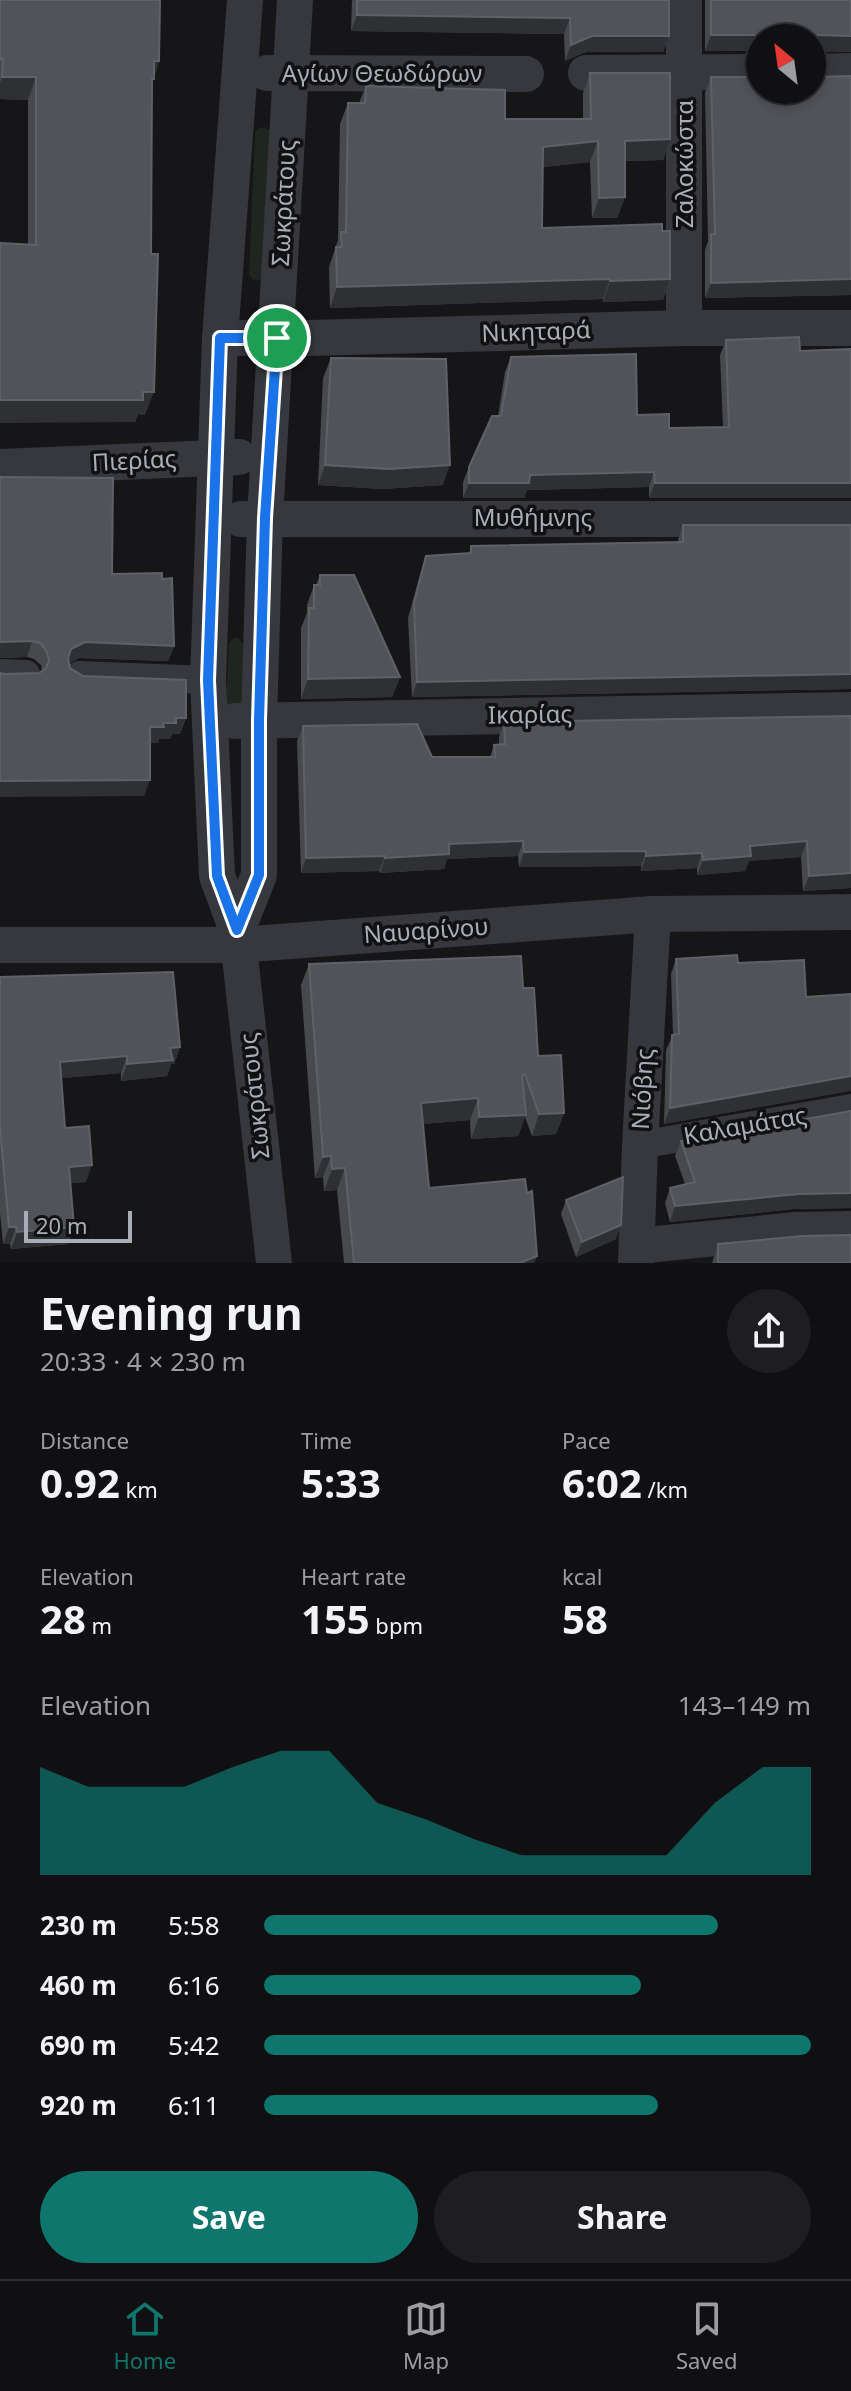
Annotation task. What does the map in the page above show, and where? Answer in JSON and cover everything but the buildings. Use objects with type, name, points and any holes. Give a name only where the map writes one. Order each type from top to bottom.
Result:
[{"type":"street","name":"Σωκράτους","points":[[245,0],[220,338],[208,680],[217,876],[238,937],[274,1263]]},
{"type":"street","name":"Σωκράτους","points":[[238,937],[259,875],[259,720],[265,518],[295,0]]},
{"type":"street","name":"Ζαλοκώστα","points":[[684,0],[684,328]]},
{"type":"street","points":[[826,72],[851,71]]},
{"type":"street","points":[[586,73],[746,72]]},
{"type":"street","name":"Αγίων Θεωδώρων","points":[[238,73],[526,74]]},
{"type":"street","name":"Νικηταρά","points":[[220,338],[684,328],[851,328]]},
{"type":"street","name":"Πιερίας","points":[[0,467],[268,457]]},
{"type":"street","name":"Μυθήμνης","points":[[214,520],[851,519]]},
{"type":"street","points":[[79,675],[208,680]]},
{"type":"street","name":"Ικαρίας","points":[[210,722],[851,710]]},
{"type":"street","name":"Ναυαρίνου","points":[[0,945],[238,937],[653,914],[851,912]]},
{"type":"street","name":"Νιόβης","points":[[637,1254],[653,914]]},
{"type":"street","name":"Καλαμάτας","points":[[640,1145],[851,1108]]},
{"type":"street","points":[[637,1254],[796,1230],[851,1229]]},
{"type":"shaded area","points":[[263,127],[270,130],[264,277],[258,280],[252,279],[249,274],[255,134]]},
{"type":"shaded area","points":[[233,638],[238,638],[245,646],[243,703],[229,708],[226,703],[229,643]]},
{"type":"route","points":[[220,338],[277,338],[265,518],[259,720],[259,875],[237,930],[217,876],[208,680],[220,338]]}]
